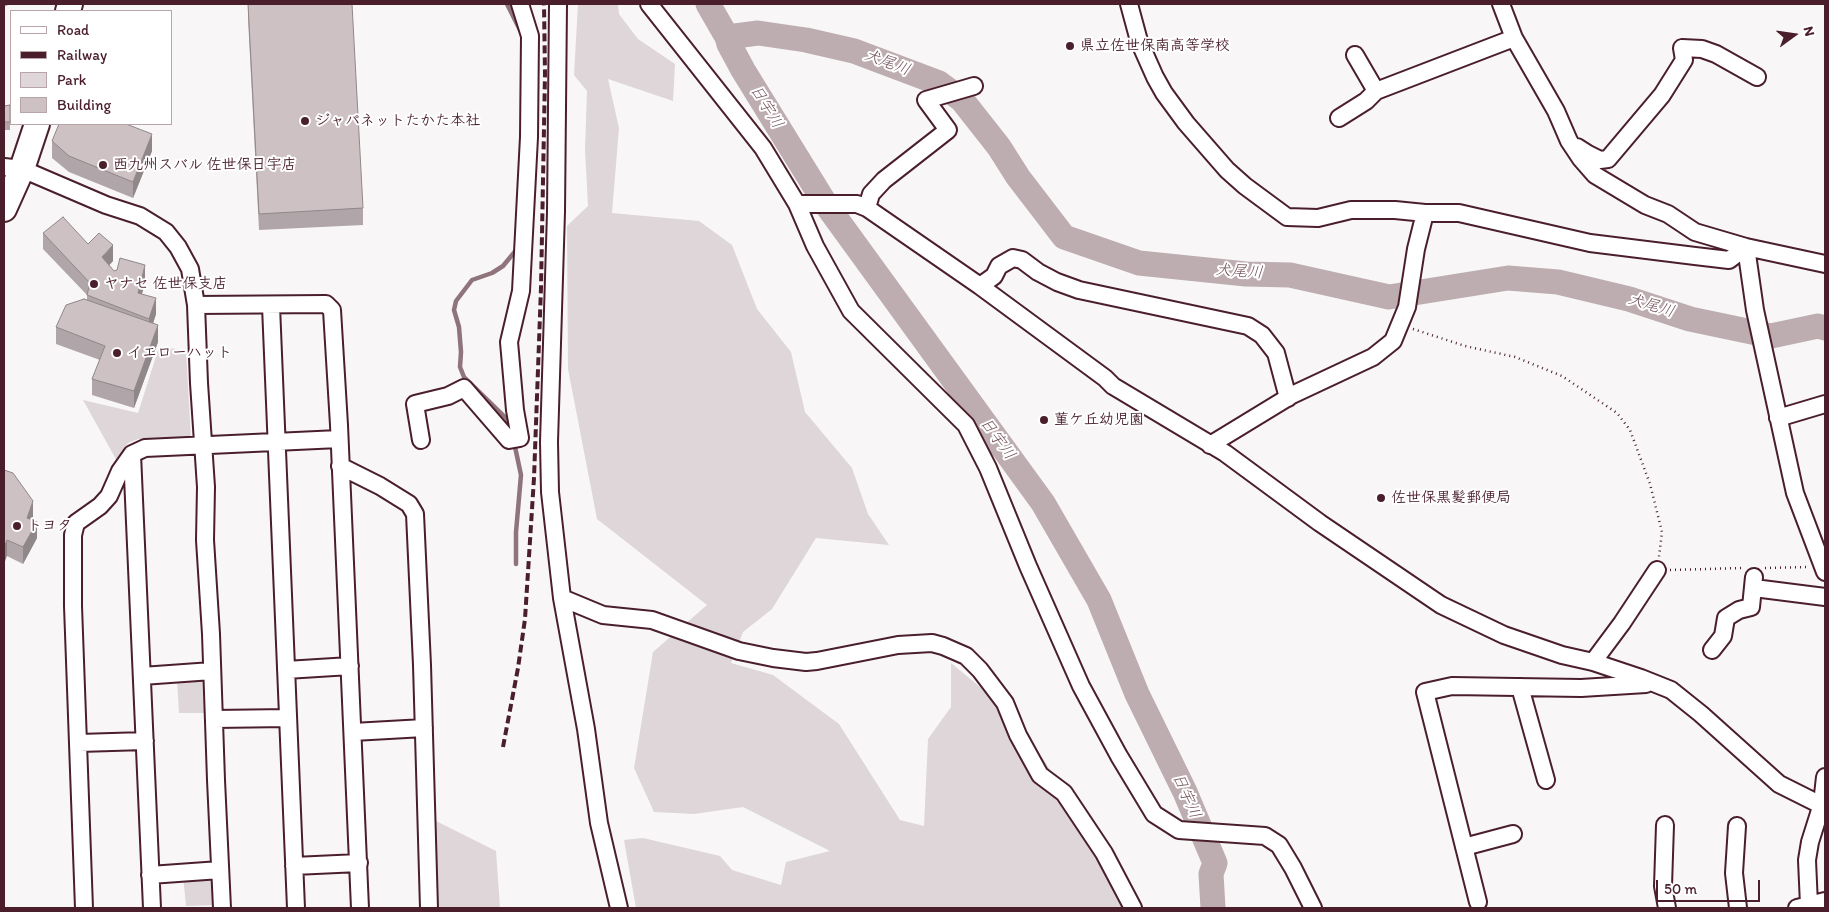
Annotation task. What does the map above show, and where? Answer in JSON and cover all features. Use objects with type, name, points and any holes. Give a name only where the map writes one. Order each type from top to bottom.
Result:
[{"type":"highway","points":[[4,209],[13,168],[36,125]]},
{"type":"street","points":[[420,440],[414,404],[448,396],[464,388],[514,439],[509,342],[521,291],[531,62],[530,36],[520,4]]},
{"type":"street","points":[[558,4],[556,212],[549,442],[550,492],[562,598],[586,729],[599,823],[619,908]]},
{"type":"street","points":[[649,4],[763,148],[802,204],[815,246],[851,311],[966,426],[988,468],[1028,566],[1081,686],[1154,814],[1179,830],[1265,836],[1280,845],[1313,908]]},
{"type":"street","points":[[1129,4],[1139,41],[1164,93],[1227,170],[1287,217],[1318,218],[1351,210],[1459,213],[1590,243],[1730,260],[1746,247]]},
{"type":"street","points":[[1501,4],[1514,38],[1556,111],[1569,141],[1595,175],[1645,204],[1668,214],[1695,232],[1746,247],[1825,264]]},
{"type":"street","points":[[1339,118],[1366,101],[1376,91],[1514,38]]},
{"type":"street","points":[[1569,141],[1600,160],[1608,159],[1662,95],[1684,60],[1682,48],[1702,49],[1716,54],[1757,77]]},
{"type":"street","points":[[1355,55],[1376,91]]},
{"type":"street","points":[[862,206],[884,180],[948,130],[926,100],[974,86]]},
{"type":"street","points":[[13,168],[140,216],[166,232],[178,247],[190,269],[196,305],[202,445],[206,486],[205,540],[222,908]]},
{"type":"street","points":[[802,204],[862,206],[980,286],[1105,378],[1112,386],[1225,453],[1320,523],[1441,605],[1504,635],[1593,662],[1671,690],[1702,714],[1779,784],[1823,806]]},
{"type":"street","points":[[1210,445],[1288,398],[1373,357],[1393,341],[1407,307],[1416,249],[1425,213]]},
{"type":"street","points":[[1746,247],[1755,310],[1795,493],[1825,568]]},
{"type":"street","points":[[980,286],[994,276],[999,266],[1013,258],[1022,260],[1038,272],[1057,282],[1079,290],[1248,326],[1262,335],[1276,353],[1288,398]]},
{"type":"street","points":[[196,305],[270,306],[326,304],[332,310],[360,908]]},
{"type":"street","points":[[270,306],[296,908]]},
{"type":"street","points":[[1778,418],[1825,404]]},
{"type":"street","points":[[84,908],[74,606],[73,536],[76,523],[100,506],[109,496],[120,471],[132,454],[145,448],[339,439]]},
{"type":"street","points":[[132,454],[152,908]]},
{"type":"street","points":[[340,466],[380,486],[409,504],[414,514],[424,728],[429,908]]},
{"type":"street","points":[[1593,662],[1622,623],[1657,570]]},
{"type":"street","points":[[1712,643],[1723,636],[1726,618],[1739,610],[1751,608],[1753,575],[1825,597]]},
{"type":"street","points":[[562,598],[603,615],[652,620],[739,651],[773,658],[806,662],[817,661],[898,645],[932,643],[966,656],[980,670],[1005,703],[1018,735],[1040,775],[1064,793],[1104,853],[1133,908]]},
{"type":"street","points":[[286,670],[350,666]]},
{"type":"street","points":[[142,676],[212,671]]},
{"type":"street","points":[[1478,902],[1425,692],[1452,686],[1581,688],[1653,683]]},
{"type":"street","points":[[1520,688],[1546,780]]},
{"type":"street","points":[[214,720],[288,718]]},
{"type":"street","points":[[353,732],[424,728]]},
{"type":"street","points":[[78,743],[144,741]]},
{"type":"street","points":[[1825,777],[1823,806],[1810,842],[1807,860],[1805,907],[1825,901]]},
{"type":"street","points":[[1665,825],[1663,886],[1667,908]]},
{"type":"street","points":[[1738,826],[1734,874],[1738,908]]},
{"type":"street","points":[[1464,847],[1513,834]]},
{"type":"street","points":[[294,866],[359,863]]},
{"type":"street","points":[[150,874],[220,870]]},
{"type":"path","points":[[1399,328],[1413,329],[1466,346],[1515,357],[1562,376],[1617,414],[1630,430],[1650,484],[1662,532],[1657,570],[1753,575],[1807,568],[1825,568]]},
{"type":"green space","points":[[578,4],[618,4],[619,14],[638,39],[675,64],[673,101],[608,79],[619,128],[612,213],[699,221],[732,245],[757,309],[791,352],[805,412],[852,468],[868,514],[889,545],[816,538],[772,609],[743,632],[731,663],[773,675],[839,724],[900,820],[924,826],[928,739],[951,707],[951,663],[980,687],[1044,760],[1132,908],[636,908],[624,840],[643,838],[720,856],[732,870],[781,885],[786,862],[830,851],[743,807],[694,814],[654,812],[634,768],[653,652],[707,605],[597,519],[568,369],[567,226],[588,206],[585,150],[587,91],[574,75]]},
{"type":"green space","points":[[159,347],[186,350],[191,439],[138,439],[128,443],[117,461],[83,400],[138,413]]},
{"type":"green space","points":[[207,678],[209,713],[179,713],[177,679]]},
{"type":"green space","points":[[432,819],[496,851],[500,908],[435,908]]},
{"type":"green space","points":[[216,874],[217,905],[186,906],[183,875]]},
{"type":"building","name":"ジャパネットたかた本社","points":[[248,4],[352,4],[363,208],[259,214]]},
{"type":"building","points":[[10,105],[10,122],[4,122],[4,106]]},
{"type":"building","name":"西九州スバル 佐世保日宇店","points":[[59,125],[129,125],[152,134],[133,182],[69,156],[52,141]]},
{"type":"building","points":[[63,217],[88,244],[99,233],[113,245],[102,257],[114,271],[117,270],[120,258],[145,265],[138,293],[156,298],[149,319],[87,295],[90,283],[43,233]]},
{"type":"building","name":"イエローハット","points":[[84,299],[158,325],[134,391],[92,379],[105,346],[56,327],[66,305]]},
{"type":"building","name":"トヨタ","points":[[4,470],[13,473],[33,501],[27,518],[37,522],[23,547],[7,540],[4,547]]},
{"type":"waterway","points":[[507,4],[521,32]]},
{"type":"waterway","name":"日宇川","points":[[708,4],[743,70],[825,203],[1043,503],[1099,600],[1137,694],[1185,792],[1215,863],[1211,874],[1213,908]]},
{"type":"waterway","name":"犬尾川","points":[[727,37],[758,33],[806,40],[854,51],[939,83],[962,100],[999,147],[1018,177],[1064,237],[1139,263],[1246,274],[1290,275],[1389,297],[1508,278],[1558,282],[1629,299],[1690,319],[1771,336],[1818,326],[1825,328]]},
{"type":"waterway","points":[[511,432],[507,419],[464,377],[460,367],[459,327],[454,310],[456,301],[472,280],[492,273],[503,266],[517,249]]},
{"type":"waterway","points":[[514,442],[521,475],[516,532],[516,564]]},
{"type":"railway","points":[[503,747],[525,619],[534,478],[541,288],[545,74],[544,4]]},
{"type":"place","name":"県立佐世保南高等学校","points":[[1070,46]]},
{"type":"place","name":"ジャパネットたかた本社","points":[[305,121]]},
{"type":"place","name":"西九州スバル 佐世保日宇店","points":[[103,165]]},
{"type":"place","name":"ヤナセ 佐世保支店","points":[[94,284]]},
{"type":"place","name":"イエローハット","points":[[117,353]]},
{"type":"place","name":"菫ケ丘幼児園","points":[[1044,420]]},
{"type":"place","name":"佐世保黒髪郵便局","points":[[1381,498]]},
{"type":"place","name":"トヨタ","points":[[17,526]]}]
